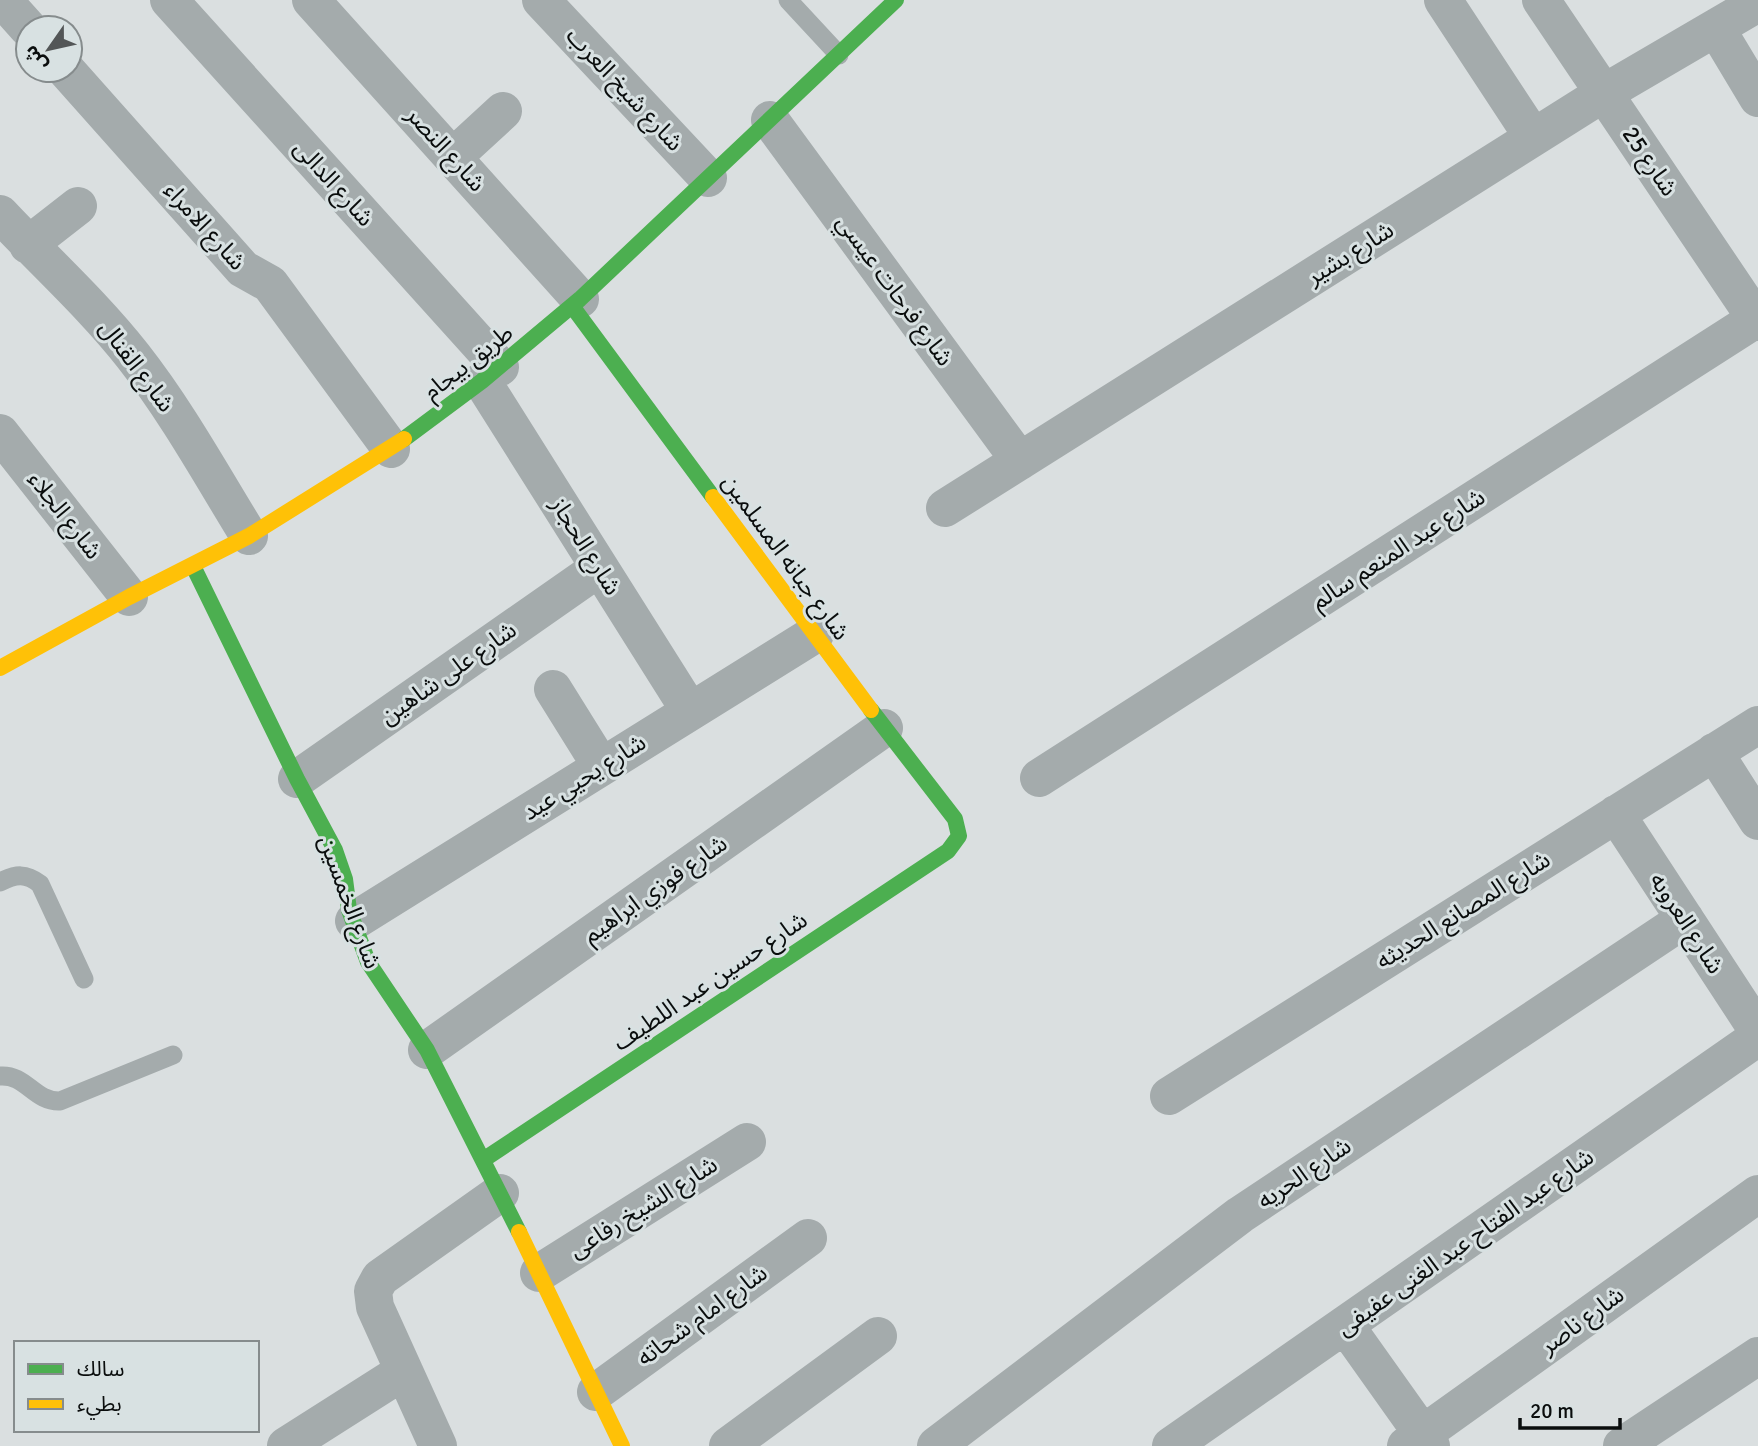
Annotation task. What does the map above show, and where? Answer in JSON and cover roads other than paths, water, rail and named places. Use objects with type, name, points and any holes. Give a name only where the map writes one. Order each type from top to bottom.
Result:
[{"type":"street","points":[[3,0],[16,14]]},
{"type":"street","name":"شارع الدالى","points":[[169,0],[491,374]]},
{"type":"street","name":"شارع النصر","points":[[311,0],[453,157],[576,302]]},
{"type":"street","name":"شارع شيخ العرب","points":[[541,0],[708,178]]},
{"type":"street","name":"طريق بيجام","points":[[0,668],[129,597],[249,537],[391,449],[491,374],[576,302],[896,0]]},
{"type":"street","points":[[1443,0],[1533,137]]},
{"type":"street","name":"شارع 25","points":[[1541,0],[1757,321]]},
{"type":"street","points":[[1739,11],[1758,98]]},
{"type":"street","name":"شارع بشير","points":[[945,508],[1533,137],[1739,11]]},
{"type":"street","name":"شارع الامراء","points":[[77,84],[243,270],[270,284],[391,449]]},
{"type":"street","points":[[453,157],[503,111]]},
{"type":"street","name":"شارع فرحات عيسي","points":[[770,120],[1020,461]]},
{"type":"street","points":[[28,245],[78,206]]},
{"type":"street","name":"شارع القنال","points":[[0,214],[92,308],[132,355],[168,405],[249,537]]},
{"type":"street","name":"شارع جبانه المسلمين","points":[[576,302],[815,634],[955,819],[959,836]]},
{"type":"street","name":"شارع عبد المنعم سالم","points":[[1039,778],[1757,321]]},
{"type":"street","name":"شارع الحجاز","points":[[491,374],[599,568],[690,711]]},
{"type":"street","name":"شارع الجلاء","points":[[0,433],[129,597]]},
{"type":"street","name":"شارع الخمسين","points":[[193,566],[297,779],[335,850],[345,879],[349,910],[368,962],[427,1050],[500,1193],[622,1446]]},
{"type":"street","name":"شارع على شاهين","points":[[297,779],[599,568]]},
{"type":"street","name":"شارع يحيي عيد","points":[[354,921],[815,634]]},
{"type":"street","points":[[553,690],[601,766]]},
{"type":"street","name":"شارع المصانع الحديثه","points":[[1168,1096],[1758,725]]},
{"type":"street","name":"شارع فوزي ابراهيم","points":[[427,1050],[884,728]]},
{"type":"street","points":[[1714,752],[1758,821]]},
{"type":"street","name":"شارع العروبه","points":[[1616,814],[1758,1031]]},
{"type":"street","name":"شارع حسين عبد اللطيف","points":[[483,1160],[948,851],[959,836]]},
{"type":"street","name":"شارع الحريه","points":[[936,1446],[1240,1216],[1685,919]]},
{"type":"street","name":"شارع عبد الفتاح عبد الغنى عفيفى","points":[[1171,1446],[1758,1037]]},
{"type":"street","name":"شارع الشيخ رفاعى","points":[[539,1273],[747,1142]]},
{"type":"street","points":[[438,1446],[375,1307],[373,1292],[375,1284],[386,1273],[500,1193]]},
{"type":"street","name":"شارع ناصر","points":[[1420,1442],[1758,1194]]},
{"type":"street","name":"شارع امام شحاته","points":[[596,1392],[808,1238]]},
{"type":"street","points":[[1345,1325],[1420,1442]]},
{"type":"street","points":[[728,1446],[878,1336]]},
{"type":"street","points":[[1622,1446],[1758,1356]]},
{"type":"street","points":[[286,1446],[404,1371]]},
{"type":"lane","points":[[788,0],[839,55]]},
{"type":"lane","points":[[0,882],[22,875],[31,877],[40,884],[84,979]]},
{"type":"lane","points":[[0,1076],[24,1082],[43,1099],[60,1101],[173,1055]]}]
